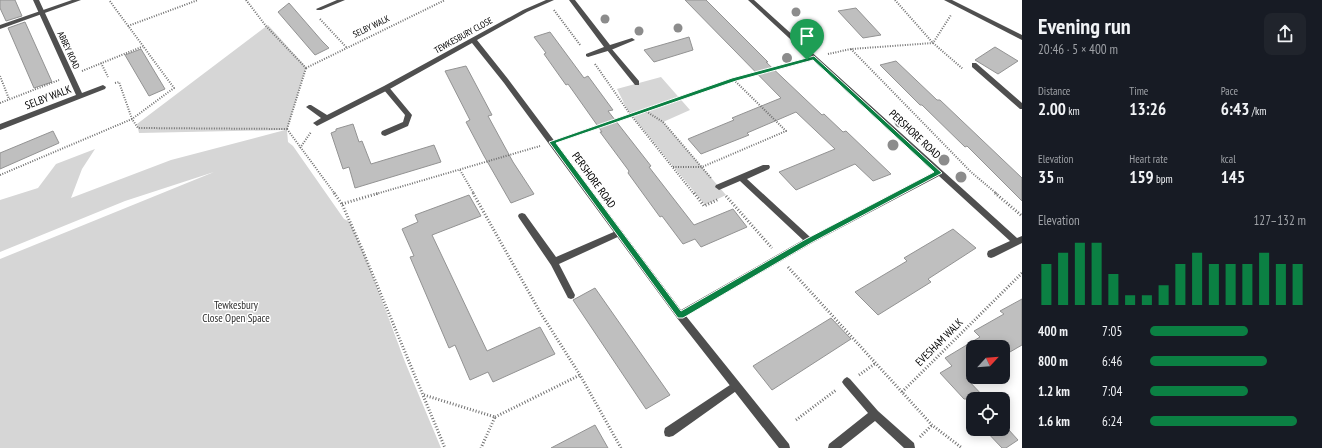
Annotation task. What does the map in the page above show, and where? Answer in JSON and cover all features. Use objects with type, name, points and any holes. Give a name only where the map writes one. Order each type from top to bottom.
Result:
[{"type":"street","name":"ABBEY ROAD","points":[[36,0],[80,96]]},
{"type":"street","points":[[0,27],[78,0]]},
{"type":"street","points":[[320,9],[342,0]]},
{"type":"street","name":"TEWKESBURY CLOSE","points":[[317,123],[386,88],[525,11],[551,0]]},
{"type":"street","points":[[572,0],[608,49],[637,83]]},
{"type":"street","name":"PERSHORE ROAD","points":[[751,0],[939,173],[1019,241],[991,254]]},
{"type":"street","points":[[947,0],[1022,38]]},
{"type":"street","name":"PERSHORE ROAD","points":[[473,40],[552,142],[680,315],[785,448]]},
{"type":"street","points":[[588,55],[632,40]]},
{"type":"street","points":[[974,65],[1022,107]]},
{"type":"street","name":"SELBY WALK","points":[[0,127],[103,87]]},
{"type":"street","points":[[385,133],[406,124],[409,116],[386,88]]},
{"type":"street","points":[[309,107],[327,118]]},
{"type":"street","points":[[719,187],[766,167]]},
{"type":"street","name":"PERSHORE ROAD","points":[[680,315],[809,241],[939,173]]},
{"type":"street","points":[[741,178],[809,241]]},
{"type":"street","points":[[522,216],[554,262],[571,295]]},
{"type":"street","points":[[554,262],[618,233]]},
{"type":"street","points":[[848,382],[875,414],[910,447]]},
{"type":"street","points":[[669,432],[736,386]]},
{"type":"street","points":[[833,448],[875,414]]},
{"type":"path","points":[[0,175],[132,119],[174,88],[109,0]]},
{"type":"path","points":[[128,26],[198,0]]},
{"type":"path","points":[[246,0],[266,26],[306,68],[287,129]]},
{"type":"path","name":"SELBY WALK","points":[[306,68],[445,0]]},
{"type":"path","points":[[895,0],[933,43],[969,74]]},
{"type":"path","points":[[544,3],[553,8],[630,114],[704,206],[726,195]]},
{"type":"path","points":[[933,43],[951,15]]},
{"type":"path","points":[[318,17],[347,48]]},
{"type":"path","points":[[342,204],[552,142],[630,114],[734,80],[814,58],[851,49],[933,43]]},
{"type":"path","points":[[851,49],[971,172],[1022,216]]},
{"type":"path","points":[[101,63],[112,84]]},
{"type":"path","points":[[0,76],[9,100]]},
{"type":"path","points":[[672,167],[702,167],[786,131],[734,80]]},
{"type":"path","points":[[103,87],[119,82],[132,119],[138,128],[287,129]]},
{"type":"path","points":[[644,110],[663,122],[780,257],[932,425],[962,448]]},
{"type":"path","points":[[300,148],[317,123]]},
{"type":"path","points":[[287,129],[342,204],[362,248],[445,448]]},
{"type":"path","points":[[460,170],[540,312],[580,375],[621,448]]},
{"type":"path","name":"EVESHAM WALK","points":[[902,392],[1022,273]]},
{"type":"path","points":[[481,448],[495,416],[580,375]]},
{"type":"path","points":[[423,394],[495,416]]},
{"type":"green space","name":"Tewkesbury Close Open Space","points":[[268,25],[306,67],[287,130],[288,142],[293,146],[344,219],[350,222],[368,263],[405,362],[441,448],[0,448],[0,259],[214,172],[125,201],[0,252],[0,200],[38,188],[56,164],[95,149],[82,169],[71,198],[171,160],[285,130],[139,133],[137,124]]},
{"type":"green space","points":[[661,77],[690,110],[663,122],[726,195],[705,205],[628,111],[617,89],[613,90]]},
{"type":"building","points":[[0,0],[15,0],[22,16],[6,21],[0,8]]},
{"type":"building","points":[[685,0],[706,0],[768,62],[766,62],[822,115],[824,114],[843,132],[846,131],[891,174],[873,181],[855,164],[796,190],[779,172],[835,149],[796,112],[747,133],[749,135],[701,154],[688,139],[734,120],[732,118],[781,98]]},
{"type":"building","points":[[289,3],[329,48],[315,55],[278,12]]},
{"type":"building","points":[[856,8],[881,35],[863,38],[838,11]]},
{"type":"building","points":[[25,22],[52,82],[34,88],[8,28]]},
{"type":"building","points":[[550,32],[584,78],[588,76],[613,110],[608,111],[651,166],[649,167],[694,225],[733,209],[747,227],[701,247],[695,239],[683,244],[662,216],[660,217],[628,173],[629,171],[600,132],[602,132],[568,84],[566,85],[544,54],[546,53],[534,37]]},
{"type":"building","points":[[689,37],[693,50],[654,62],[644,50]]},
{"type":"building","points":[[995,47],[1018,61],[998,74],[975,60]]},
{"type":"building","points":[[141,49],[165,89],[149,96],[125,55]]},
{"type":"building","points":[[896,61],[937,100],[940,100],[1022,178],[1022,201],[967,146],[965,147],[880,65]]},
{"type":"building","points":[[466,66],[492,115],[488,116],[513,162],[534,194],[511,203],[484,156],[466,122],[470,120],[445,71]]},
{"type":"building","points":[[353,124],[359,142],[362,141],[371,164],[434,145],[441,162],[355,188],[349,167],[343,169],[331,133],[336,131],[336,129]]},
{"type":"building","points":[[53,131],[59,143],[0,169],[0,153]]},
{"type":"building","points":[[469,195],[481,216],[432,235],[487,351],[540,327],[555,354],[493,382],[488,372],[470,380],[455,345],[449,348],[410,257],[414,256],[402,229],[418,222],[415,215]]},
{"type":"building","points":[[953,229],[976,248],[928,279],[931,282],[878,315],[855,292],[907,261],[904,258]]},
{"type":"building","points":[[595,288],[670,395],[646,409],[573,300]]},
{"type":"building","points":[[1022,299],[1022,345],[1010,352],[1010,340],[975,340],[980,337],[974,331],[1004,314],[1000,311]]},
{"type":"building","points":[[831,318],[851,339],[772,390],[753,366]]},
{"type":"building","points":[[966,345],[966,384],[972,384],[979,392],[966,392],[966,399],[964,399],[940,373],[952,366],[945,358]]},
{"type":"building","points":[[595,425],[608,448],[551,448]]},
{"type":"building","points":[[1010,431],[1018,440],[1006,448],[1002,448],[991,436],[1010,436]]},
{"type":"route","points":[[814,58],[939,173],[879,203],[809,241],[690,311],[680,315],[552,142],[630,114],[734,80],[807,60],[814,58]]}]
